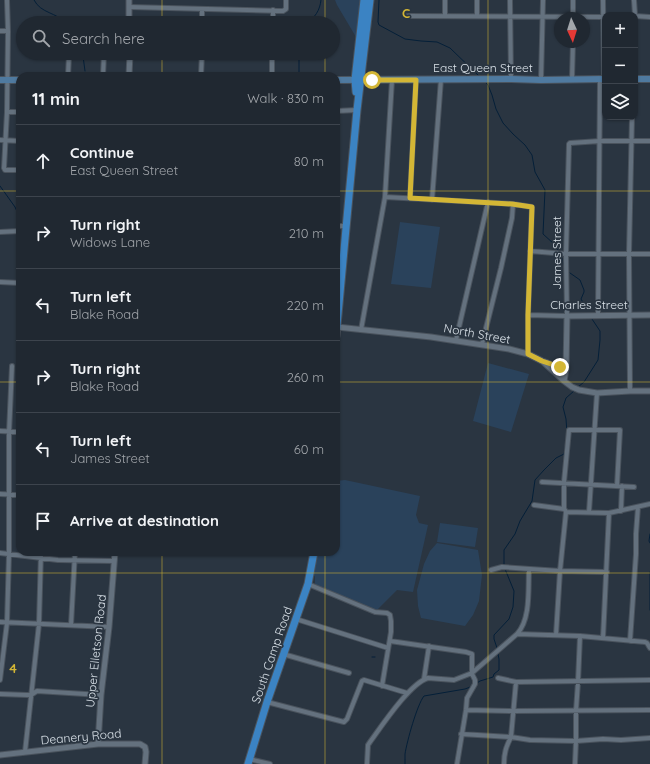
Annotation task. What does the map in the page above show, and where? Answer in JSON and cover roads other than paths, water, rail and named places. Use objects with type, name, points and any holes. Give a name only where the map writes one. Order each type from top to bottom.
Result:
[{"type":"main road","points":[[340,272],[357,110],[364,0]]},
{"type":"main road","points":[[358,80],[370,0]]},
{"type":"main road","name":"East Queen Street","points":[[340,80],[602,79]]},
{"type":"main road","points":[[638,79],[650,79]]},
{"type":"main road","points":[[0,80],[16,80]]},
{"type":"main road","name":"South Camp Road","points":[[248,761],[283,654],[308,584],[313,556]]},
{"type":"street","points":[[7,0],[7,112],[2,140],[4,169],[16,170]]},
{"type":"street","points":[[128,0],[129,16]]},
{"type":"street","points":[[129,6],[285,10],[286,0]]},
{"type":"street","points":[[445,0],[445,16]]},
{"type":"street","points":[[477,0],[477,16]]},
{"type":"street","points":[[510,0],[511,79]]},
{"type":"street","points":[[541,80],[543,0]]},
{"type":"street","points":[[573,0],[573,12]]},
{"type":"street","points":[[604,0],[604,12]]},
{"type":"street","points":[[634,0],[635,12]]},
{"type":"street","points":[[202,9],[202,16]]},
{"type":"street","points":[[273,10],[273,16]]},
{"type":"street","points":[[408,16],[554,17]]},
{"type":"street","points":[[638,16],[650,17]]},
{"type":"street","points":[[590,17],[602,17]]},
{"type":"street","points":[[0,31],[8,31]]},
{"type":"street","points":[[572,79],[573,48]]},
{"type":"street","points":[[68,72],[69,60]]},
{"type":"street","points":[[103,72],[104,60]]},
{"type":"street","points":[[129,72],[130,60]]},
{"type":"street","points":[[201,72],[202,60]]},
{"type":"street","points":[[272,60],[272,72]]},
{"type":"street","points":[[432,200],[441,79]]},
{"type":"street","points":[[361,330],[385,197],[392,80]]},
{"type":"street","points":[[410,198],[416,80]]},
{"type":"street","points":[[598,315],[600,141],[603,84]]},
{"type":"street","points":[[340,111],[357,110]]},
{"type":"street","points":[[7,112],[16,112]]},
{"type":"street","points":[[630,391],[629,254],[632,120]]},
{"type":"street","points":[[2,140],[16,141]]},
{"type":"street","points":[[600,141],[650,141]]},
{"type":"street","name":"James Street","points":[[564,381],[566,364],[566,254],[570,143],[600,141]]},
{"type":"street","points":[[385,197],[488,202],[533,208],[530,251],[528,354]]},
{"type":"street","points":[[456,340],[488,202]]},
{"type":"street","points":[[482,344],[512,218],[512,204]]},
{"type":"street","points":[[340,226],[346,226]]},
{"type":"street","points":[[0,232],[16,231]]},
{"type":"street","points":[[530,251],[566,254],[650,254]]},
{"type":"street","points":[[0,282],[16,283]]},
{"type":"street","name":"Charles Street","points":[[528,315],[650,315]]},
{"type":"street","name":"North Street","points":[[340,327],[456,340],[509,349],[528,354],[542,361],[564,381],[579,390],[597,393],[650,391]]},
{"type":"street","points":[[542,361],[560,367],[566,364]]},
{"type":"street","points":[[0,680],[7,623],[12,366]]},
{"type":"street","points":[[589,512],[597,393]]},
{"type":"street","points":[[0,430],[16,432]]},
{"type":"street","points":[[556,635],[565,510],[564,482],[569,430],[620,430],[617,486]]},
{"type":"street","points":[[542,482],[634,487]]},
{"type":"street","points":[[621,511],[622,486]]},
{"type":"street","points":[[0,494],[16,495]]},
{"type":"street","points":[[534,506],[610,514],[650,504]]},
{"type":"street","points":[[630,641],[638,507]]},
{"type":"street","points":[[603,638],[610,514]]},
{"type":"street","points":[[0,553],[16,555]]},
{"type":"street","points":[[25,556],[75,561],[114,561]]},
{"type":"street","points":[[71,625],[75,556]]},
{"type":"street","name":"Upper Elletson Road","points":[[98,744],[101,695],[109,627],[115,556]]},
{"type":"street","points":[[25,752],[38,624],[41,558]]},
{"type":"street","points":[[491,570],[502,567],[529,570],[607,572]]},
{"type":"street","points":[[367,764],[368,745],[407,693],[424,679],[454,680],[472,673],[517,634],[523,626],[528,604],[529,570]]},
{"type":"street","points":[[308,584],[375,612],[387,613],[390,615],[390,641],[382,686]]},
{"type":"street","points":[[296,619],[388,648]]},
{"type":"street","points":[[0,622],[109,627]]},
{"type":"street","points":[[517,634],[580,636],[645,642],[650,648]]},
{"type":"street","points":[[575,764],[580,636]]},
{"type":"street","points":[[390,641],[472,654],[472,673],[475,680],[467,698],[456,764]]},
{"type":"street","points":[[424,679],[429,646]]},
{"type":"street","points":[[283,654],[349,672]]},
{"type":"street","points":[[498,678],[516,682],[650,680]]},
{"type":"street","points":[[267,702],[344,722],[347,719],[362,681],[364,680],[407,693]]},
{"type":"street","points":[[504,764],[504,753],[511,737],[516,682]]},
{"type":"street","points":[[0,694],[27,696],[37,691],[101,695]]},
{"type":"street","points":[[466,710],[650,710]]},
{"type":"street","points":[[461,734],[511,737],[530,740],[576,741],[650,738]]},
{"type":"street","name":"Deanery Road","points":[[0,756],[98,744],[134,744],[145,746],[145,764]]},
{"type":"street","points":[[248,761],[270,764]]},
{"type":"waterway","points":[[34,0],[37,5],[45,11],[56,16]]},
{"type":"waterway","points":[[314,16],[321,0]]},
{"type":"waterway","points":[[379,0],[379,25],[405,39],[437,42],[450,48],[479,76]]},
{"type":"waterway","points":[[84,60],[85,71]]},
{"type":"waterway","points":[[299,60],[299,72]]},
{"type":"waterway","points":[[485,82],[488,85],[496,109],[503,123],[525,145],[532,155],[535,172],[545,190],[543,234],[558,250]]},
{"type":"waterway","points":[[0,186],[16,209]]},
{"type":"waterway","points":[[561,256],[565,268]]},
{"type":"waterway","points":[[570,273],[580,280],[584,290],[581,299],[586,308]]},
{"type":"waterway","points":[[578,387],[584,382],[598,360],[600,331],[592,319]]},
{"type":"waterway","points":[[567,433],[563,407],[566,398],[574,391]]},
{"type":"waterway","points":[[504,566],[504,550],[515,534],[520,521],[532,501],[535,480],[556,458],[564,454],[566,443]]},
{"type":"waterway","points":[[650,534],[650,543]]},
{"type":"waterway","points":[[497,648],[494,635],[509,619],[513,607],[514,591],[505,569]]},
{"type":"waterway","points":[[650,572],[650,610]]},
{"type":"waterway","points":[[477,683],[493,677],[499,670],[498,654]]},
{"type":"waterway","points":[[405,764],[405,754],[410,732],[418,707],[424,696],[465,689],[473,686]]}]
